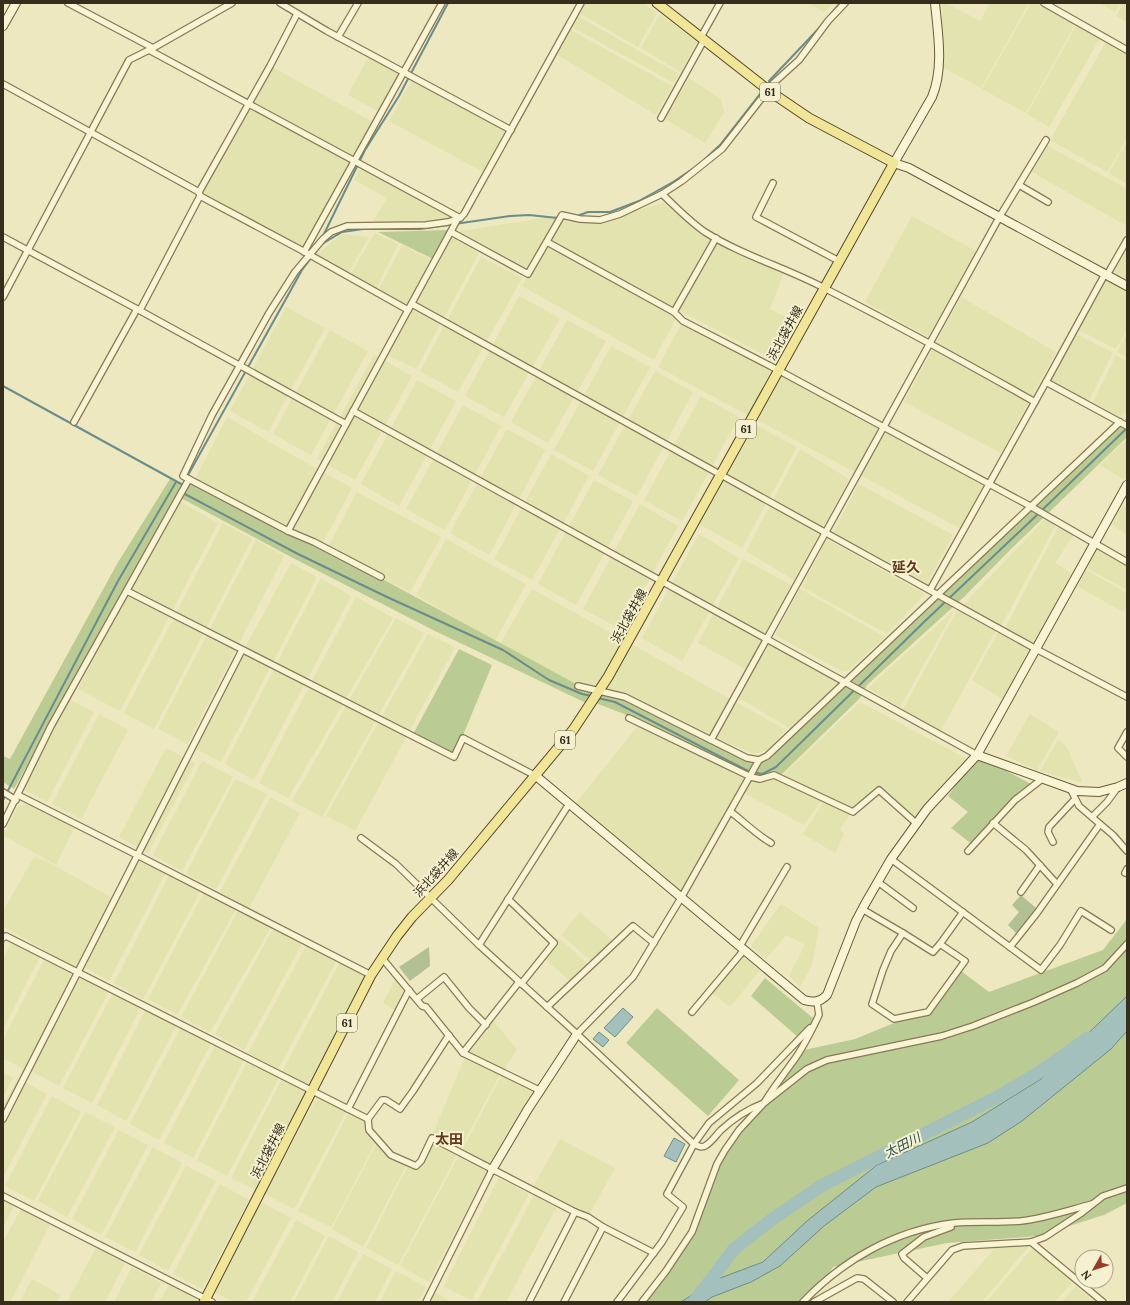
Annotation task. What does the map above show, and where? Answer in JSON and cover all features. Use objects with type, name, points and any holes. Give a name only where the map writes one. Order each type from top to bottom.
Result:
[{"type":"main road","name":"61","points":[[657,3],[767,90],[809,118],[894,163]]},
{"type":"main road","name":"浜北袋井線","points":[[207,1301],[371,975],[412,917],[448,880],[536,776],[573,730],[592,702],[608,677],[662,581],[894,163]]},
{"type":"street","points":[[3,26],[16,3]]},
{"type":"street","points":[[68,3],[248,104],[459,219]]},
{"type":"street","points":[[3,297],[129,60],[232,3]]},
{"type":"street","points":[[280,3],[338,37],[512,130]]},
{"type":"street","points":[[338,37],[358,3]]},
{"type":"street","points":[[288,531],[450,232],[464,214],[512,130],[581,3]]},
{"type":"street","points":[[661,118],[720,3]]},
{"type":"street","points":[[450,232],[528,274],[562,215],[580,219],[600,220],[620,214],[662,194],[682,182],[722,148],[767,90],[798,60],[828,21],[845,3]]},
{"type":"street","points":[[935,3],[939,45],[936,85],[932,97],[894,163],[909,168],[1000,216],[1127,286]]},
{"type":"street","points":[[1044,3],[1127,50]]},
{"type":"street","points":[[381,577],[314,542],[288,531],[183,476],[212,415],[239,366],[307,254],[440,4]]},
{"type":"street","points":[[74,422],[139,309],[297,14]]},
{"type":"street","points":[[3,84],[92,131],[200,194],[408,310]]},
{"type":"street","points":[[711,740],[1000,216],[1046,140]]},
{"type":"street","points":[[773,183],[756,217],[839,261]]},
{"type":"street","points":[[1019,185],[1048,202]]},
{"type":"street","points":[[662,194],[686,217],[724,243],[824,288],[930,342],[1035,402]]},
{"type":"street","points":[[307,254],[331,232],[347,226],[426,225],[459,219]]},
{"type":"street","points":[[3,237],[139,309],[239,366],[346,424]]},
{"type":"street","points":[[674,312],[716,238]]},
{"type":"street","points":[[930,590],[1106,274],[1127,240]]},
{"type":"street","points":[[547,242],[674,312],[683,321],[778,370],[988,485],[1030,506],[1127,562]]},
{"type":"street","points":[[412,304],[1036,649],[1127,697]]},
{"type":"street","points":[[1046,382],[1127,426]]},
{"type":"street","points":[[353,411],[977,755],[1077,791],[1094,792],[1118,787],[1127,783]]},
{"type":"street","points":[[578,686],[598,692],[625,697],[746,758],[759,760],[767,756],[1120,422]]},
{"type":"street","points":[[3,824],[51,726],[189,479]]},
{"type":"street","points":[[127,591],[454,757],[463,738],[536,776],[804,1000],[817,1002],[823,1000],[828,995],[862,909],[892,859],[927,809],[977,755],[1127,485]]},
{"type":"street","points":[[3,1119],[242,650]]},
{"type":"street","points":[[629,718],[751,777],[760,779],[774,775],[853,812],[879,790],[917,824]]},
{"type":"street","points":[[1127,732],[1118,748],[1127,757]]},
{"type":"street","points":[[426,1302],[492,1170],[528,1109],[577,1034],[633,978],[751,777],[759,760]]},
{"type":"street","points":[[968,851],[1015,800],[1042,779]]},
{"type":"street","points":[[1092,817],[1107,802],[1118,787]]},
{"type":"street","points":[[1070,788],[1079,806],[1113,835],[1127,851]]},
{"type":"street","points":[[3,792],[137,855],[371,975]]},
{"type":"street","points":[[1053,842],[1048,832],[1049,827],[1075,799]]},
{"type":"street","points":[[479,945],[569,804]]},
{"type":"street","points":[[730,812],[747,823],[761,837],[771,843]]},
{"type":"street","points":[[993,823],[1026,850],[1057,884]]},
{"type":"street","points":[[1010,947],[1100,824]]},
{"type":"street","points":[[361,838],[396,864],[479,945],[577,1034],[694,1144],[700,1147],[704,1146],[730,1122],[754,1107],[764,1103],[796,1058],[815,1022],[819,1014],[817,1002]]},
{"type":"street","points":[[892,859],[1041,970],[1060,945],[1081,911],[1111,930]]},
{"type":"street","points":[[1021,892],[1040,865]]},
{"type":"street","points":[[692,1012],[742,948],[788,867]]},
{"type":"street","points":[[878,882],[913,908]]},
{"type":"street","points":[[463,1053],[554,943],[508,899]]},
{"type":"street","points":[[862,909],[933,952],[962,912]]},
{"type":"street","points":[[547,1007],[633,926],[654,943]]},
{"type":"street","points":[[903,933],[891,951],[872,1004],[894,1019],[928,1012],[965,961],[940,944]]},
{"type":"street","points":[[3,938],[6,936],[368,1119]]},
{"type":"street","points":[[642,1302],[671,1264],[692,1232],[717,1164],[739,1130],[764,1103],[807,1069],[827,1060],[942,1036],[973,1026],[1077,983],[1105,968],[1127,944]]},
{"type":"street","points":[[382,958],[422,1006],[426,1007],[463,1053],[541,1091]]},
{"type":"street","points":[[416,999],[444,977],[469,1008],[486,1025]]},
{"type":"street","points":[[348,1109],[409,990]]},
{"type":"street","points":[[617,1302],[662,1242],[683,1207],[667,1194],[694,1144],[709,1123],[757,1083],[815,1022]]},
{"type":"street","points":[[449,1035],[400,1109],[386,1100],[382,1100],[368,1119],[369,1130],[391,1154],[416,1166],[421,1162],[432,1138],[492,1170],[575,1212],[588,1217],[603,1227],[654,1253]]},
{"type":"street","points":[[907,1302],[952,1250],[963,1246],[1031,1242],[1045,1237],[1084,1211],[1103,1196],[1127,1188]]},
{"type":"street","points":[[3,1196],[207,1301]]},
{"type":"street","points":[[803,1302],[814,1290],[867,1251],[896,1237],[951,1224],[1021,1221],[1047,1217],[1092,1204]]},
{"type":"street","points":[[529,1302],[575,1212]]},
{"type":"street","points":[[927,1278],[904,1258],[902,1254],[924,1237],[950,1227],[951,1224]]},
{"type":"street","points":[[564,1302],[603,1227]]},
{"type":"street","points":[[1031,1242],[1103,1302]]},
{"type":"street","points":[[814,1302],[857,1278],[864,1279],[893,1302]]},
{"type":"green space","points":[[585,3],[644,3],[657,13],[638,47],[580,14]]},
{"type":"green space","points":[[808,3],[834,3],[824,12]]},
{"type":"green space","points":[[942,3],[946,3],[980,21],[990,3],[1029,3],[981,88],[942,67]]},
{"type":"green space","points":[[1031,3],[1038,3],[1075,24],[1026,113],[982,89]]},
{"type":"green space","points":[[1099,3],[1120,3],[1115,12]]},
{"type":"green space","points":[[1123,3],[1127,3],[1127,22],[1116,16]]},
{"type":"green space","points":[[660,14],[697,42],[680,72],[641,48]]},
{"type":"green space","points":[[578,16],[679,74],[674,83],[572,27]]},
{"type":"green space","points":[[1077,24],[1100,38],[1049,127],[1027,114]]},
{"type":"green space","points":[[571,30],[672,86],[656,115],[558,55]]},
{"type":"green space","points":[[1106,42],[1127,54],[1127,138],[1107,172],[1050,140]]},
{"type":"green space","points":[[369,56],[400,73],[379,112],[348,95]]},
{"type":"green space","points":[[270,66],[375,123],[303,251],[201,196]]},
{"type":"green space","points":[[413,77],[510,129],[485,173],[389,121]]},
{"type":"green space","points":[[689,78],[721,99],[724,112],[705,143],[665,119]]},
{"type":"green space","points":[[1127,142],[1127,184],[1109,173]]},
{"type":"green space","points":[[1046,145],[1127,189],[1127,226],[1030,171]]},
{"type":"green space","points":[[363,166],[453,217],[452,219],[372,223],[387,198],[354,180]]},
{"type":"green space","points":[[664,203],[713,242],[785,270],[770,309],[794,321],[772,359],[547,242],[545,246],[674,312],[675,320],[654,360],[522,286],[529,274],[460,231],[562,215],[613,217]]},
{"type":"green space","points":[[912,216],[976,251],[928,337],[865,302]]},
{"type":"green space","points":[[448,230],[433,259],[378,232]]},
{"type":"green space","points":[[375,233],[398,244],[375,291],[350,275]]},
{"type":"green space","points":[[342,234],[369,237],[348,273],[316,255]]},
{"type":"green space","points":[[451,237],[479,253],[416,369],[387,355]]},
{"type":"green space","points":[[402,245],[431,260],[409,309],[377,293]]},
{"type":"green space","points":[[1127,248],[1127,280],[1113,272]]},
{"type":"green space","points":[[481,257],[522,278],[458,392],[420,371]]},
{"type":"green space","points":[[1104,275],[1127,287],[1127,329],[1116,349],[1075,328]]},
{"type":"green space","points":[[519,296],[560,318],[504,417],[465,396]]},
{"type":"green space","points":[[961,297],[1056,352],[1001,453],[904,402]]},
{"type":"green space","points":[[286,307],[325,328],[268,432],[230,411]]},
{"type":"green space","points":[[567,320],[606,341],[548,443],[511,422]]},
{"type":"green space","points":[[683,321],[989,485],[963,530],[658,367]]},
{"type":"green space","points":[[330,330],[368,351],[311,455],[273,434]]},
{"type":"green space","points":[[1073,332],[1113,353],[1087,404],[1046,382]]},
{"type":"green space","points":[[1127,334],[1127,357],[1117,352]]},
{"type":"green space","points":[[611,346],[650,367],[593,471],[554,450]]},
{"type":"green space","points":[[374,355],[412,376],[355,480],[317,459]]},
{"type":"green space","points":[[1116,355],[1127,362],[1127,410],[1120,417],[1093,402]]},
{"type":"green space","points":[[655,371],[693,392],[637,496],[598,475]]},
{"type":"green space","points":[[417,380],[456,401],[399,506],[361,484]]},
{"type":"green space","points":[[701,396],[739,417],[682,521],[644,500]]},
{"type":"green space","points":[[463,405],[501,426],[445,530],[406,509]]},
{"type":"green space","points":[[227,417],[352,488],[321,546],[194,481]]},
{"type":"green space","points":[[1127,418],[1127,437],[1010,550],[964,597],[867,685],[860,698],[780,776],[760,779],[663,735],[624,714],[598,704],[586,703],[435,631],[179,497],[188,481],[340,556],[576,684],[596,690],[596,692],[624,699],[757,760],[767,756],[1049,488]]},
{"type":"green space","points":[[754,424],[797,447],[742,548],[699,524]]},
{"type":"green space","points":[[507,429],[545,450],[489,555],[450,533]]},
{"type":"green space","points":[[1127,439],[1127,475],[1124,480],[1100,465]]},
{"type":"green space","points":[[800,449],[849,479],[794,580],[746,551]]},
{"type":"green space","points":[[551,454],[589,476],[532,580],[494,559]]},
{"type":"green space","points":[[170,479],[183,485],[14,789],[3,782],[3,756],[10,759],[117,564]]},
{"type":"green space","points":[[594,480],[633,501],[576,605],[538,584]]},
{"type":"green space","points":[[859,484],[953,535],[927,583],[833,532]]},
{"type":"green space","points":[[357,492],[441,537],[410,592],[327,549]]},
{"type":"green space","points":[[177,500],[218,523],[120,711],[78,689]]},
{"type":"green space","points":[[640,504],[678,526],[622,630],[583,609]]},
{"type":"green space","points":[[1121,505],[1127,508],[1127,534],[1112,525]]},
{"type":"green space","points":[[1046,518],[1058,521],[1001,626],[963,605]]},
{"type":"green space","points":[[223,523],[252,539],[154,729],[124,713]]},
{"type":"green space","points":[[1060,524],[1075,533],[1055,563],[1074,575],[1002,699],[972,680],[1000,629],[1006,632],[1005,628]]},
{"type":"green space","points":[[699,534],[739,558],[682,661],[642,638]]},
{"type":"green space","points":[[446,539],[526,584],[495,641],[416,595]]},
{"type":"green space","points":[[827,539],[925,594],[887,634],[802,587]]},
{"type":"green space","points":[[256,540],[284,556],[187,744],[158,729]]},
{"type":"green space","points":[[1097,550],[1127,566],[1127,590],[1087,568]]},
{"type":"green space","points":[[743,559],[791,585],[767,639],[749,671],[698,643]]},
{"type":"green space","points":[[291,563],[317,577],[221,762],[191,747]]},
{"type":"green space","points":[[1086,570],[1127,593],[1127,605],[1123,612],[1077,586]]},
{"type":"green space","points":[[321,578],[351,596],[254,780],[225,764]]},
{"type":"green space","points":[[532,589],[786,730],[767,750],[754,754],[612,694],[572,682],[500,644]]},
{"type":"green space","points":[[800,589],[885,637],[849,670],[841,671],[775,635]]},
{"type":"green space","points":[[356,597],[393,618],[288,798],[259,783]]},
{"type":"green space","points":[[955,609],[900,707],[868,688]]},
{"type":"green space","points":[[958,609],[996,630],[939,734],[901,713]]},
{"type":"green space","points":[[396,618],[424,633],[322,817],[292,801]]},
{"type":"green space","points":[[428,634],[455,647],[355,831],[326,816]]},
{"type":"green space","points":[[768,644],[839,683],[791,729],[739,698]]},
{"type":"green space","points":[[459,649],[492,665],[454,757],[412,736]]},
{"type":"green space","points":[[65,697],[94,712],[47,802],[18,786]]},
{"type":"green space","points":[[860,702],[971,761],[917,824],[879,790],[848,810],[780,778]]},
{"type":"green space","points":[[99,714],[128,730],[81,819],[52,804]]},
{"type":"green space","points":[[1030,714],[1059,732],[1037,770],[1006,756]]},
{"type":"green space","points":[[640,723],[748,780],[681,898],[573,807]]},
{"type":"green space","points":[[1058,740],[1066,746],[1083,783],[1040,771]]},
{"type":"green space","points":[[166,748],[195,763],[148,853],[119,837]]},
{"type":"green space","points":[[977,755],[1033,785],[973,845],[951,828],[968,812],[948,796]]},
{"type":"green space","points":[[202,761],[233,777],[182,871],[153,855]]},
{"type":"green space","points":[[774,778],[821,801],[804,825],[744,793],[752,779],[761,781]]},
{"type":"green space","points":[[235,779],[267,794],[216,889],[186,874]]},
{"type":"green space","points":[[271,797],[300,813],[249,908],[220,892]]},
{"type":"green space","points":[[824,801],[850,814],[840,830],[844,834],[835,853],[803,834]]},
{"type":"green space","points":[[19,805],[29,805],[74,828],[56,865],[3,835]]},
{"type":"green space","points":[[34,857],[52,864],[114,899],[136,858],[167,870],[109,981],[80,965],[100,926],[76,968],[3,926],[3,911]]},
{"type":"green space","points":[[171,872],[201,890],[143,999],[114,983]]},
{"type":"green space","points":[[205,890],[236,909],[177,1015],[148,999]]},
{"type":"green space","points":[[1021,895],[1037,909],[1016,933],[1008,925],[1019,912],[1012,905]]},
{"type":"green space","points":[[781,904],[819,928],[812,965],[800,987],[789,976],[805,945],[786,935],[766,959],[751,946]]},
{"type":"green space","points":[[238,911],[271,927],[210,1032],[181,1017]]},
{"type":"green space","points":[[580,912],[613,941],[590,960],[561,935]]},
{"type":"green space","points":[[1127,919],[1127,1203],[1104,1215],[1037,1236],[947,1243],[833,1267],[811,1302],[641,1302],[694,1226],[725,1150],[764,1103],[804,1050],[855,1039],[899,1021],[931,1014],[961,971],[989,992],[1103,950]]},
{"type":"green space","points":[[273,929],[302,944],[244,1050],[215,1034]]},
{"type":"green space","points":[[559,938],[587,963],[570,981],[543,957]]},
{"type":"green space","points":[[13,940],[40,957],[3,1029],[3,959]]},
{"type":"green space","points":[[306,946],[336,962],[278,1069],[248,1053]]},
{"type":"green space","points":[[429,947],[430,966],[410,981],[399,967]]},
{"type":"green space","points":[[740,954],[760,970],[730,1007],[710,991]]},
{"type":"green space","points":[[44,960],[75,976],[25,1070],[3,1058],[3,1040]]},
{"type":"green space","points":[[341,960],[371,975],[312,1087],[282,1072]]},
{"type":"green space","points":[[77,978],[110,989],[59,1086],[29,1070]]},
{"type":"green space","points":[[765,978],[814,1019],[799,1038],[751,996]]},
{"type":"green space","points":[[395,979],[402,987],[403,993],[395,1010],[383,1003]]},
{"type":"green space","points":[[114,991],[142,1005],[92,1103],[63,1088]]},
{"type":"green space","points":[[147,1007],[178,1023],[126,1121],[97,1105]]},
{"type":"green space","points":[[657,1008],[739,1080],[708,1116],[626,1043]]},
{"type":"green space","points":[[491,1018],[517,1049],[500,1074],[398,1265],[366,1248],[409,1164],[416,1166],[421,1161],[466,1055],[463,1053]]},
{"type":"green space","points":[[182,1025],[213,1040],[159,1140],[130,1124]]},
{"type":"green space","points":[[217,1042],[244,1060],[193,1158],[164,1143]]},
{"type":"green space","points":[[249,1058],[279,1078],[227,1176],[197,1160]]},
{"type":"green space","points":[[3,1072],[13,1078],[3,1097]]},
{"type":"green space","points":[[502,1075],[535,1091],[487,1171],[429,1282],[400,1266]]},
{"type":"green space","points":[[18,1078],[47,1094],[3,1177],[3,1106]]},
{"type":"green space","points":[[282,1079],[313,1095],[261,1193],[231,1178]]},
{"type":"green space","points":[[319,1094],[346,1112],[294,1209],[265,1194]]},
{"type":"green space","points":[[52,1096],[81,1112],[34,1201],[5,1186]]},
{"type":"green space","points":[[85,1112],[115,1127],[67,1217],[38,1201]]},
{"type":"green space","points":[[349,1112],[366,1118],[377,1140],[331,1227],[298,1211]]},
{"type":"green space","points":[[119,1130],[148,1145],[101,1235],[72,1219]]},
{"type":"green space","points":[[560,1139],[615,1168],[588,1217],[533,1187]]},
{"type":"green space","points":[[378,1141],[391,1155],[408,1162],[363,1247],[332,1229]]},
{"type":"green space","points":[[153,1147],[182,1163],[135,1252],[105,1237]]},
{"type":"green space","points":[[186,1166],[216,1181],[168,1271],[139,1255]]},
{"type":"green space","points":[[499,1178],[529,1194],[472,1300],[443,1287]]},
{"type":"green space","points":[[220,1184],[249,1200],[202,1289],[173,1274]]},
{"type":"green space","points":[[534,1195],[556,1208],[506,1302],[477,1302]]},
{"type":"green space","points":[[3,1198],[15,1204],[3,1227]]},
{"type":"green space","points":[[261,1202],[291,1218],[246,1302],[233,1302],[214,1292]]},
{"type":"green space","points":[[21,1209],[50,1225],[10,1302],[3,1302],[3,1242]]},
{"type":"green space","points":[[296,1220],[325,1236],[290,1302],[252,1302]]},
{"type":"green space","points":[[329,1236],[358,1252],[332,1302],[294,1302]]},
{"type":"green space","points":[[1030,1245],[982,1302],[948,1302],[996,1247]]},
{"type":"green space","points":[[1033,1247],[1073,1281],[1055,1302],[986,1302]]},
{"type":"green space","points":[[96,1248],[125,1263],[105,1302],[67,1302]]},
{"type":"green space","points":[[363,1254],[392,1269],[375,1302],[337,1302]]},
{"type":"green space","points":[[132,1267],[161,1283],[151,1302],[114,1302]]},
{"type":"green space","points":[[396,1271],[426,1287],[418,1302],[380,1302]]},
{"type":"green space","points":[[32,1279],[61,1295],[57,1302],[20,1302]]},
{"type":"green space","points":[[169,1285],[200,1302],[159,1302]]},
{"type":"green space","points":[[1074,1288],[1079,1289],[1094,1302],[1062,1302]]},
{"type":"green space","points":[[430,1290],[452,1302],[424,1302]]},
{"type":"water","points":[[1127,996],[1127,1031],[1111,1049],[1022,1121],[988,1143],[876,1187],[824,1226],[780,1266],[751,1282],[712,1297],[705,1302],[681,1302],[715,1280],[763,1262],[807,1221],[877,1165],[972,1122],[1041,1079]]},
{"type":"water","points":[[623,1008],[633,1017],[615,1037],[604,1028]]},
{"type":"water","points":[[599,1032],[609,1040],[603,1047],[593,1039]]},
{"type":"water","points":[[674,1138],[685,1144],[676,1162],[664,1156]]},
{"type":"waterway","points":[[323,236],[365,150],[399,96],[448,3]]},
{"type":"waterway","points":[[826,20],[840,3]]},
{"type":"waterway","points":[[769,81],[822,25]]},
{"type":"waterway","points":[[704,160],[720,145],[760,94]]},
{"type":"waterway","points":[[577,216],[588,212],[610,212],[639,201],[673,182],[694,168]]},
{"type":"waterway","points":[[322,244],[342,232],[363,229],[420,229],[510,216],[529,215],[567,219]]},
{"type":"waterway","points":[[187,477],[302,270],[317,250]]},
{"type":"waterway","points":[[3,386],[183,485]]},
{"type":"waterway","points":[[598,698],[615,702],[748,771],[762,774],[776,767],[924,622],[1127,428]]},
{"type":"waterway","points":[[3,800],[118,581],[176,482]]},
{"type":"waterway","points":[[183,493],[298,554],[503,650],[549,680],[582,694],[592,696]]},
{"type":"waterway","name":"太田川","points":[[694,1302],[734,1249],[771,1220],[821,1186],[1001,1095],[1041,1071],[1088,1038]]},
{"type":"district","name":"延久","points":[[906,567]]},
{"type":"district","name":"太田","points":[[449,1139]]}]
